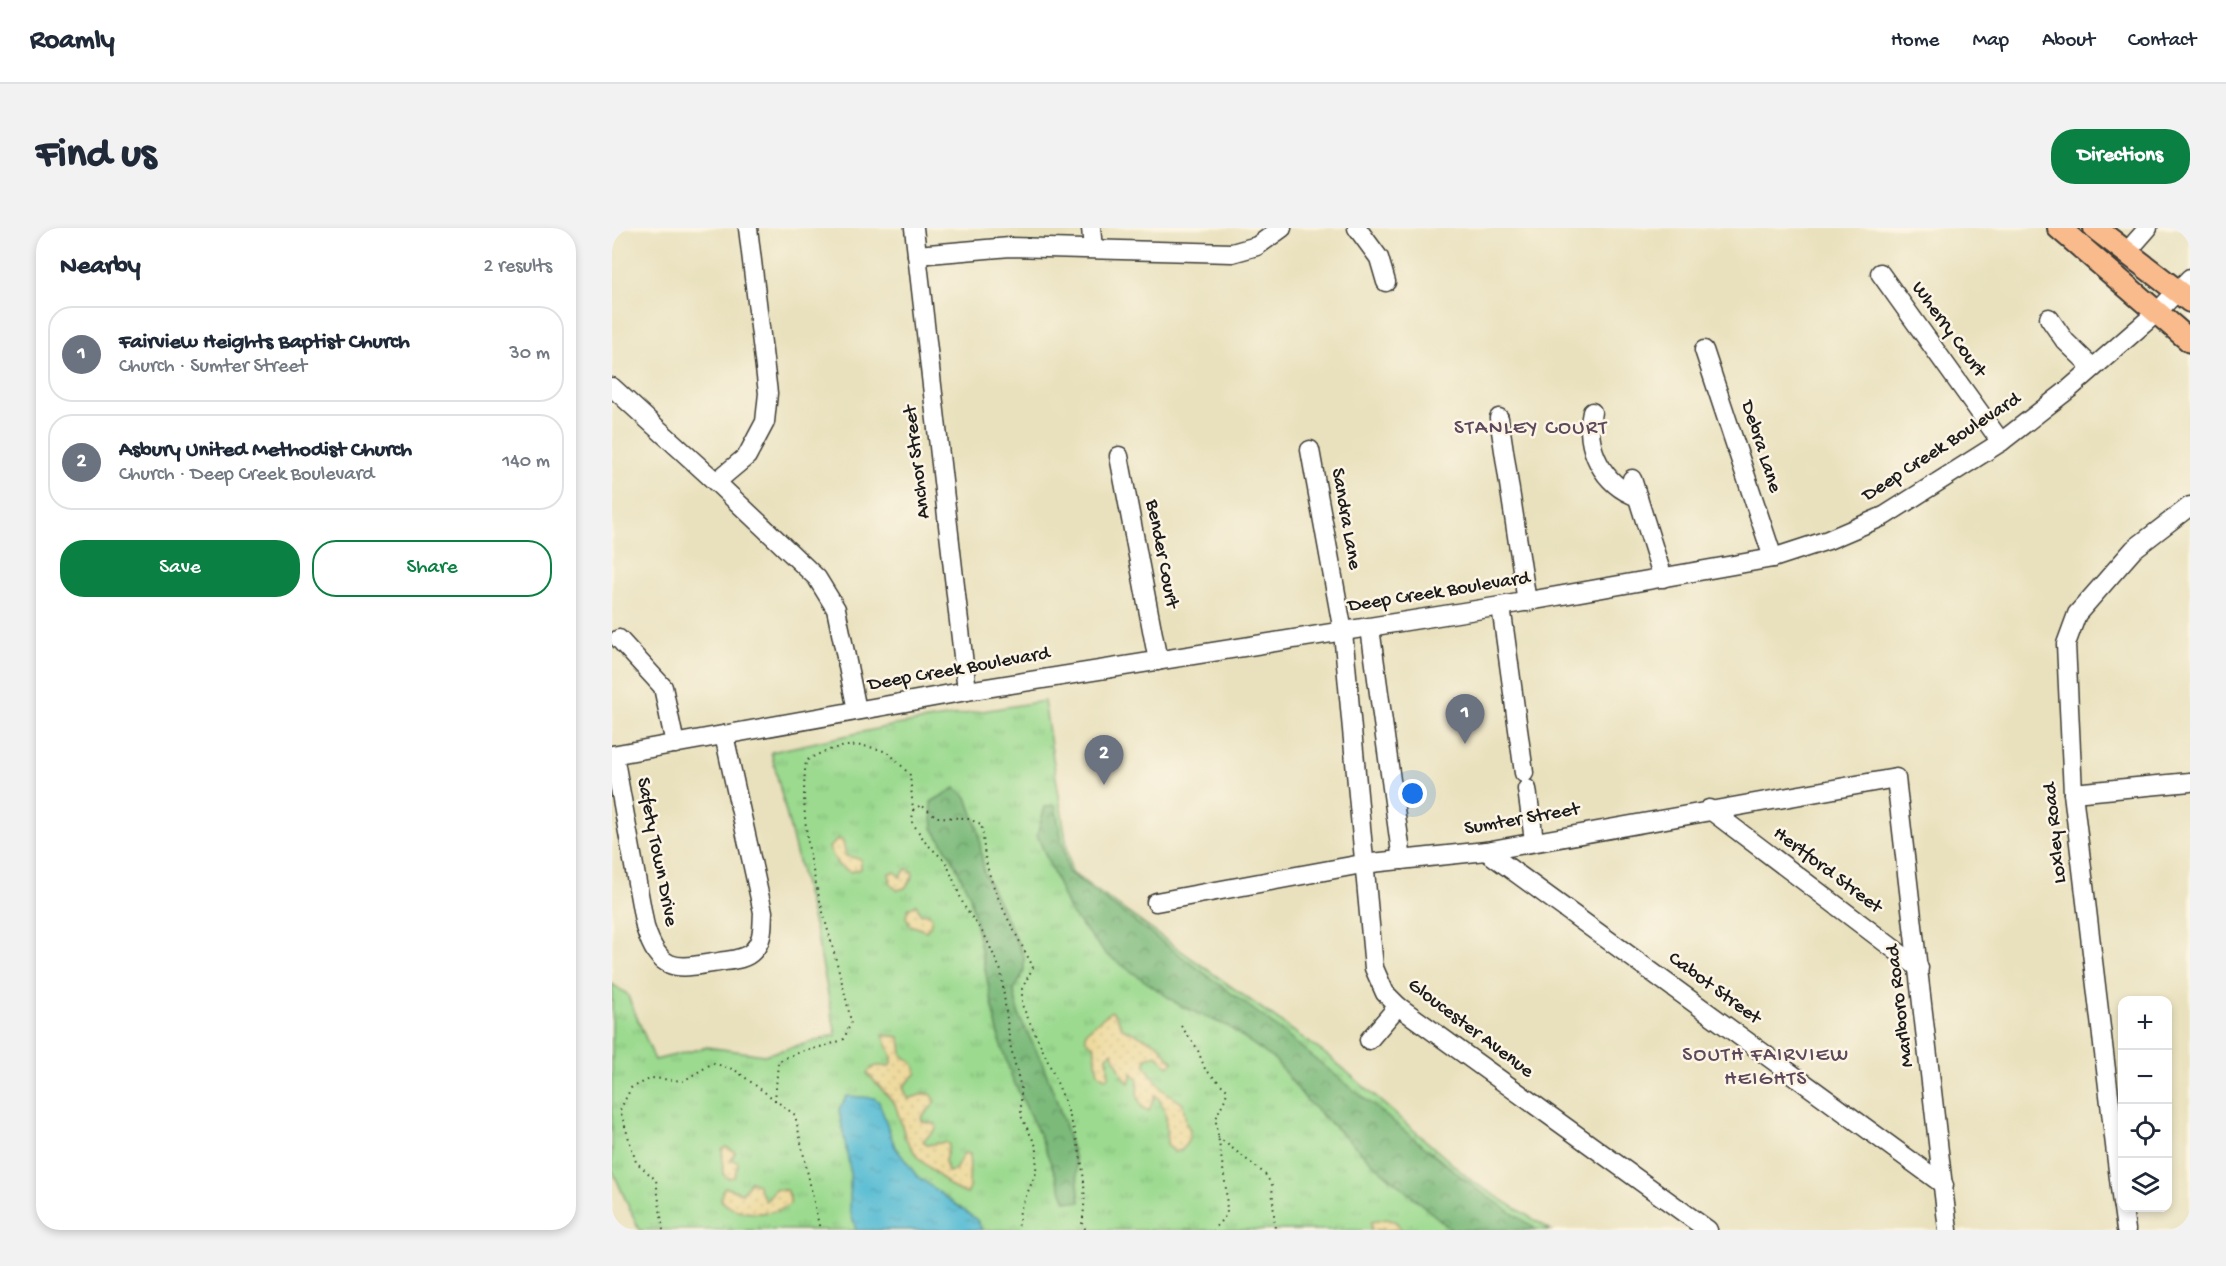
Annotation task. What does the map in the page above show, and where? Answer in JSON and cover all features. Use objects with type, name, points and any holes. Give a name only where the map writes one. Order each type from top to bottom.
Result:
[{"type":"main road","points":[[2059,228],[2190,341]]},
{"type":"main road","points":[[2095,228],[2126,253],[2186,290]]},
{"type":"street","points":[[716,482],[747,456],[765,422],[768,393],[748,228]]},
{"type":"street","name":"Anchor Street","points":[[914,228],[967,691]]},
{"type":"street","points":[[1091,228],[1093,248]]},
{"type":"street","points":[[917,255],[1010,247],[1232,253],[1257,246],[1282,228]]},
{"type":"street","points":[[1357,228],[1379,258],[1386,282]]},
{"type":"street","points":[[2126,253],[2148,228]]},
{"type":"street","name":"Wherry Court","points":[[1880,273],[2001,442]]},
{"type":"street","name":"Deep Creek Boulevard","points":[[613,755],[967,691],[1370,628],[1773,558],[1828,540],[1884,516],[2001,442],[2186,290]]},
{"type":"street","points":[[2049,318],[2065,341],[2093,368]]},
{"type":"street","name":"Debra Lane","points":[[1704,350],[1773,558]]},
{"type":"street","points":[[612,387],[816,578],[836,609],[857,710]]},
{"type":"street","points":[[1592,412],[1589,424],[1598,462],[1606,477],[1623,492],[1638,497]]},
{"type":"street","points":[[1499,418],[1527,602]]},
{"type":"street","name":"Sandra Lane","points":[[1310,450],[1343,632]]},
{"type":"street","name":"Bender Court","points":[[1119,456],[1158,661]]},
{"type":"street","points":[[1632,480],[1663,578]]},
{"type":"street","name":"Loxley Road","points":[[2118,1165],[2073,793],[2066,644],[2077,614],[2133,549],[2190,506]]},
{"type":"street","points":[[1501,606],[1534,840]]},
{"type":"street","points":[[1370,628],[1402,860]]},
{"type":"street","name":"Gloucester Avenue","points":[[1343,632],[1362,864],[1374,968],[1385,993],[1398,1006],[1707,1230]]},
{"type":"street","points":[[620,639],[663,687],[675,744]]},
{"type":"street","name":"Safety Town Drive","points":[[613,755],[645,927],[652,950],[666,963],[682,968],[740,958],[753,952],[762,936],[763,912],[724,735]]},
{"type":"street","name":"Sumter Street","points":[[1156,902],[1362,864],[1486,851],[1534,840],[1896,778]]},
{"type":"street","name":"Marlboro Road","points":[[1896,778],[1948,1230]]},
{"type":"street","points":[[2073,793],[2190,782]]},
{"type":"street","name":"Hertford Street","points":[[1709,809],[1919,968]]},
{"type":"street","name":"Cabot Street","points":[[1486,851],[1944,1185]]},
{"type":"street","points":[[1369,1040],[1398,1006]]},
{"type":"street","name":"Loxley Road","points":[[2124,1212],[2126,1230]]},
{"type":"path","points":[[775,1101],[778,1062],[794,1052],[828,1046],[844,1039],[851,1022],[812,874],[803,784],[806,761],[828,748],[859,746],[887,753],[910,775],[914,810],[912,822],[926,843],[946,862],[964,906],[985,936],[1001,971],[1010,1044],[1021,1088],[1021,1116],[1037,1148],[1036,1173],[1020,1210],[1018,1230]]},
{"type":"path","points":[[914,810],[921,805],[937,817],[966,818],[981,824],[986,860],[994,886],[1033,967],[1022,989],[1022,1005],[1063,1099],[1078,1149],[1086,1184],[1082,1224],[1086,1230]]},
{"type":"path","points":[[1181,1026],[1197,1048],[1204,1069],[1227,1090],[1226,1100],[1216,1113],[1227,1214],[1213,1230]]},
{"type":"path","points":[[663,1230],[656,1180],[636,1162],[620,1110],[631,1088],[652,1078],[683,1081],[712,1064],[735,1070],[795,1115],[820,1230]]},
{"type":"path","points":[[1218,1137],[1265,1174],[1272,1185],[1275,1230]]},
{"type":"green space","points":[[1044,701],[1071,872],[1331,1058],[1473,1182],[1551,1230],[639,1230],[612,1169],[612,984],[627,994],[655,1060],[707,1047],[764,1055],[836,1035],[817,937],[771,752],[890,726]]},
{"type":"green space","points":[[955,788],[967,797],[978,829],[984,872],[1024,956],[1024,971],[1014,991],[1019,1016],[1042,1062],[1059,1107],[1076,1163],[1080,1202],[1066,1201],[1040,1136],[1012,1078],[1000,1042],[970,896],[953,860],[933,828],[931,802]]},
{"type":"green space","points":[[1055,805],[1068,872],[1266,1019],[1474,1187],[1537,1230],[1452,1230],[1376,1166],[1308,1102],[1275,1060],[1227,1026],[1181,1006],[1106,954],[1070,912],[1037,835],[1045,807]]},
{"type":"sand","points":[[838,839],[843,841],[846,856],[861,859],[861,869],[850,872],[838,865],[829,848]]},
{"type":"sand","points":[[906,869],[912,871],[913,876],[905,888],[897,890],[891,885],[889,873],[895,872],[900,877]]},
{"type":"sand","points":[[916,904],[920,914],[928,913],[932,917],[926,931],[910,925],[906,917],[908,909]]},
{"type":"sand","points":[[1111,1011],[1116,1015],[1122,1028],[1157,1043],[1173,1062],[1168,1066],[1157,1055],[1146,1058],[1145,1066],[1163,1090],[1183,1104],[1186,1123],[1190,1130],[1188,1141],[1182,1150],[1174,1152],[1167,1144],[1166,1118],[1160,1100],[1155,1095],[1149,1111],[1142,1108],[1137,1094],[1138,1080],[1132,1073],[1129,1083],[1123,1077],[1112,1052],[1107,1056],[1109,1077],[1105,1078],[1098,1074],[1094,1046],[1086,1040],[1086,1032]]},
{"type":"sand","points":[[883,1035],[900,1037],[902,1055],[915,1066],[917,1073],[903,1087],[908,1099],[926,1093],[932,1095],[936,1102],[921,1118],[923,1122],[936,1124],[936,1129],[923,1141],[928,1145],[945,1142],[949,1145],[945,1161],[948,1172],[955,1170],[964,1153],[970,1154],[967,1194],[953,1188],[918,1158],[906,1139],[895,1104],[867,1073],[874,1067],[888,1067],[892,1063],[892,1057]]},
{"type":"sand","points":[[726,1147],[735,1152],[731,1161],[737,1161],[738,1165],[734,1177],[728,1178],[723,1174],[722,1150]]},
{"type":"sand","points":[[751,1181],[757,1184],[765,1201],[775,1189],[786,1190],[790,1196],[790,1204],[774,1211],[754,1213],[735,1209],[721,1200],[725,1187],[742,1193]]},
{"type":"sand","points":[[1387,1219],[1396,1222],[1402,1230],[1371,1230],[1371,1222]]},
{"type":"water","points":[[847,1096],[874,1098],[879,1102],[895,1147],[917,1176],[977,1220],[982,1230],[856,1230],[850,1210],[850,1170],[839,1110]]},
{"type":"place","name":"Fairview Heights Baptist Church","points":[[1465,744]]},
{"type":"place","name":"Asbury United Methodist Church","points":[[1104,785]]},
{"type":"district","name":"STANLEY COURT","points":[[1531,429]]},
{"type":"district","name":"SOUTH FAIRVIEW HEIGHTS","points":[[1766,1068]]}]
